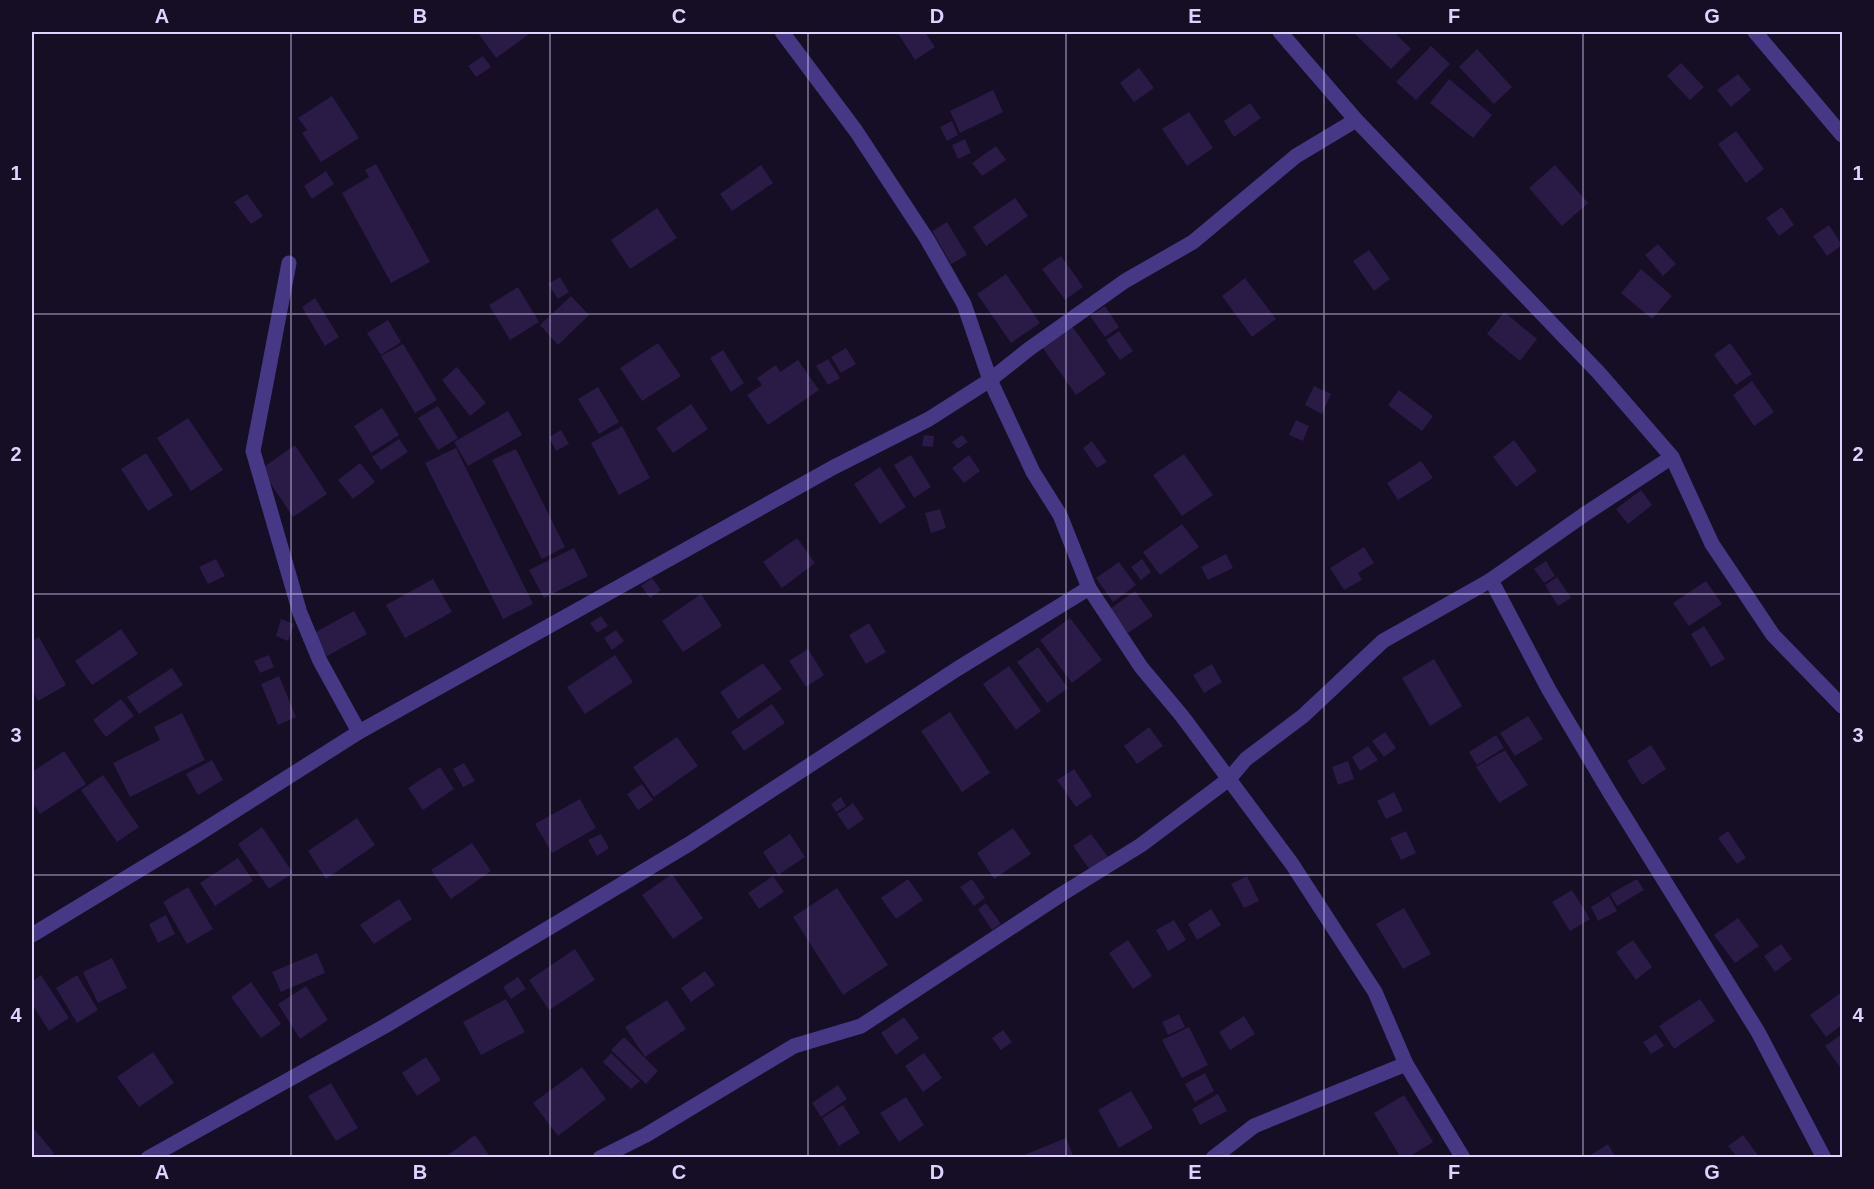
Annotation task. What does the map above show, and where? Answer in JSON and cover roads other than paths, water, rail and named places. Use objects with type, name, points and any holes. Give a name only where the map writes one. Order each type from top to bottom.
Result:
[{"type":"street","points":[[782,32],[856,132],[927,239],[964,304],[990,380],[1033,472],[1060,515],[1089,588],[1141,668],[1182,716],[1292,864],[1375,992],[1406,1064],[1463,1158]]},
{"type":"street","points":[[1280,32],[1356,120],[1599,373],[1672,457],[1712,544],[1773,635],[1842,706]]},
{"type":"street","points":[[1755,32],[1842,135]]},
{"type":"street","points":[[32,935],[192,838],[359,732],[834,467],[928,419],[990,380],[1029,349],[1125,281],[1192,242],[1296,156],[1356,120]]},
{"type":"street","points":[[290,263],[253,451],[300,613],[320,661],[359,732]]},
{"type":"street","points":[[600,1158],[646,1135],[794,1046],[861,1026],[1141,845],[1229,779],[1246,759],[1303,716],[1383,641],[1491,580],[1672,457]]},
{"type":"street","points":[[1491,580],[1550,690],[1610,793],[1758,1032],[1824,1158]]},
{"type":"street","points":[[148,1158],[385,1026],[678,850],[957,669],[1089,588]]},
{"type":"street","points":[[1213,1158],[1254,1126],[1406,1064]]}]
